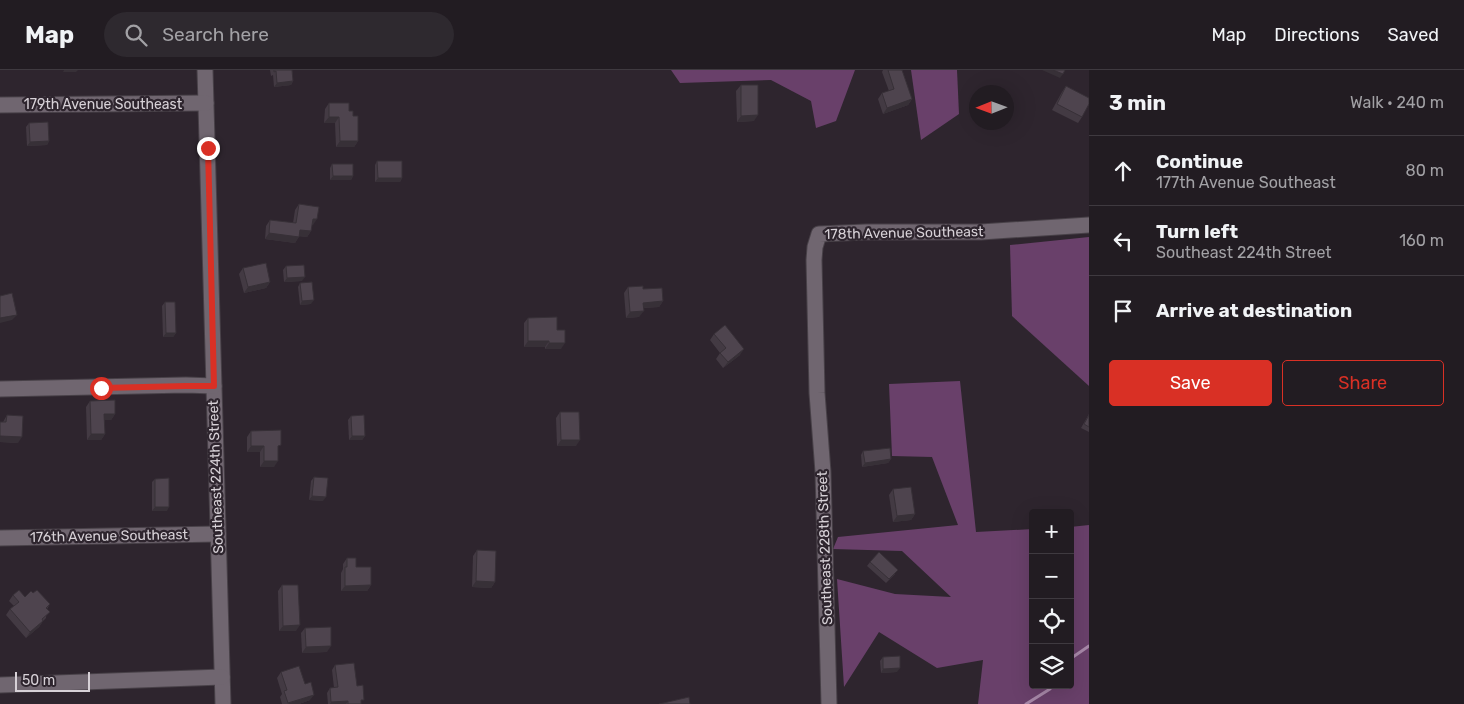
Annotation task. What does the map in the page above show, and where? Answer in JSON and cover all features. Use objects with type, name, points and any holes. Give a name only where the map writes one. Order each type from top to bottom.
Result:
[{"type":"street","name":"Southeast 224th Street","points":[[205,70],[223,704]]},
{"type":"street","name":"179th Avenue Southeast","points":[[0,105],[206,103]]},
{"type":"street","name":"178th Avenue Southeast","points":[[816,393],[814,247],[819,234],[981,232],[1089,225]]},
{"type":"street","points":[[0,389],[214,386]]},
{"type":"street","name":"Southeast 228th Street","points":[[816,393],[823,472],[829,704]]},
{"type":"street","name":"176th Avenue Southeast","points":[[0,538],[218,534]]},
{"type":"street","points":[[0,685],[222,677]]},
{"type":"shaded area","points":[[671,70],[855,70],[836,121],[816,128],[811,101],[771,80],[680,83]]},
{"type":"shaded area","points":[[911,70],[957,70],[959,114],[921,140]]},
{"type":"shaded area","points":[[1089,237],[1089,386],[1012,316],[1010,245]]},
{"type":"shaded area","points":[[960,381],[976,532],[1029,529],[1029,689],[1074,689],[1074,527],[1089,525],[1089,704],[978,704],[983,660],[937,668],[879,632],[844,687],[837,579],[895,594],[951,597],[902,551],[833,549],[838,537],[958,525],[932,457],[892,456],[889,384]]},
{"type":"building","points":[[274,70],[292,70],[293,81],[277,83],[276,71],[274,72]]},
{"type":"building","points":[[888,70],[902,70],[912,99],[887,108],[882,93],[894,89]]},
{"type":"building","points":[[1053,70],[1065,70],[1063,74]]},
{"type":"building","points":[[741,85],[758,85],[758,115],[741,116]]},
{"type":"building","points":[[1066,86],[1089,98],[1089,104],[1082,117],[1057,104]]},
{"type":"building","points":[[329,103],[349,103],[349,111],[353,111],[353,116],[358,116],[358,141],[340,141],[339,117],[329,117]]},
{"type":"building","points":[[48,122],[49,141],[30,142],[29,123]]},
{"type":"building","points":[[377,161],[402,161],[402,178],[378,178]]},
{"type":"building","points":[[332,164],[353,164],[353,176],[333,176]]},
{"type":"building","points":[[299,204],[319,207],[317,219],[313,219],[311,231],[300,230],[299,237],[269,233],[270,220],[296,223]]},
{"type":"building","points":[[266,263],[270,282],[248,287],[243,268]]},
{"type":"building","points":[[304,265],[305,277],[287,278],[286,266]]},
{"type":"building","points":[[312,282],[314,300],[302,301],[300,283]]},
{"type":"building","points":[[643,286],[643,289],[662,288],[663,301],[643,303],[644,311],[630,312],[628,287]]},
{"type":"building","points":[[12,293],[17,315],[0,318],[0,296]]},
{"type":"building","points":[[165,302],[175,302],[176,333],[166,333]]},
{"type":"building","points":[[557,317],[557,330],[565,330],[565,343],[528,341],[528,318]]},
{"type":"building","points":[[725,325],[744,349],[728,362],[720,353],[726,348],[714,334]]},
{"type":"building","points":[[115,400],[115,414],[104,414],[105,434],[91,434],[90,401]]},
{"type":"building","points":[[560,412],[579,412],[580,440],[561,440]]},
{"type":"building","points":[[7,415],[23,416],[22,437],[0,436],[0,422],[6,422]]},
{"type":"building","points":[[364,415],[365,436],[352,436],[351,416]]},
{"type":"building","points":[[1089,415],[1089,427],[1084,424]]},
{"type":"building","points":[[281,430],[278,461],[264,461],[264,446],[251,446],[251,431]]},
{"type":"building","points":[[890,448],[891,459],[865,463],[863,451]]},
{"type":"building","points":[[314,477],[328,478],[326,497],[312,496]]},
{"type":"building","points":[[169,478],[169,507],[155,507],[155,479]]},
{"type":"building","points":[[911,487],[915,514],[897,516],[893,489]]},
{"type":"building","points":[[477,550],[496,551],[495,582],[476,581]]},
{"type":"building","points":[[879,552],[898,570],[889,579],[870,562]]},
{"type":"building","points":[[347,558],[356,558],[356,567],[371,567],[371,585],[345,586]]},
{"type":"building","points":[[282,585],[298,585],[300,625],[283,626]]},
{"type":"building","points":[[19,590],[25,597],[31,591],[33,593],[37,590],[50,604],[46,608],[50,612],[30,632],[10,609],[19,602],[13,595]]},
{"type":"building","points":[[331,627],[331,646],[306,647],[305,628]]},
{"type":"building","points":[[900,656],[900,668],[883,669],[883,657]]},
{"type":"building","points":[[354,663],[357,686],[363,685],[364,700],[361,700],[361,704],[348,704],[348,701],[331,702],[330,688],[338,687],[335,665]]},
{"type":"building","points":[[299,666],[305,684],[311,682],[314,695],[288,703],[284,691],[287,690],[281,672]]},
{"type":"building","points":[[689,697],[690,704],[659,704]]},
{"type":"waterway","points":[[1074,656],[1089,646]]},
{"type":"waterway","points":[[1026,704],[1050,689]]},
{"type":"route","points":[[101,388],[214,386],[208,148]]}]
